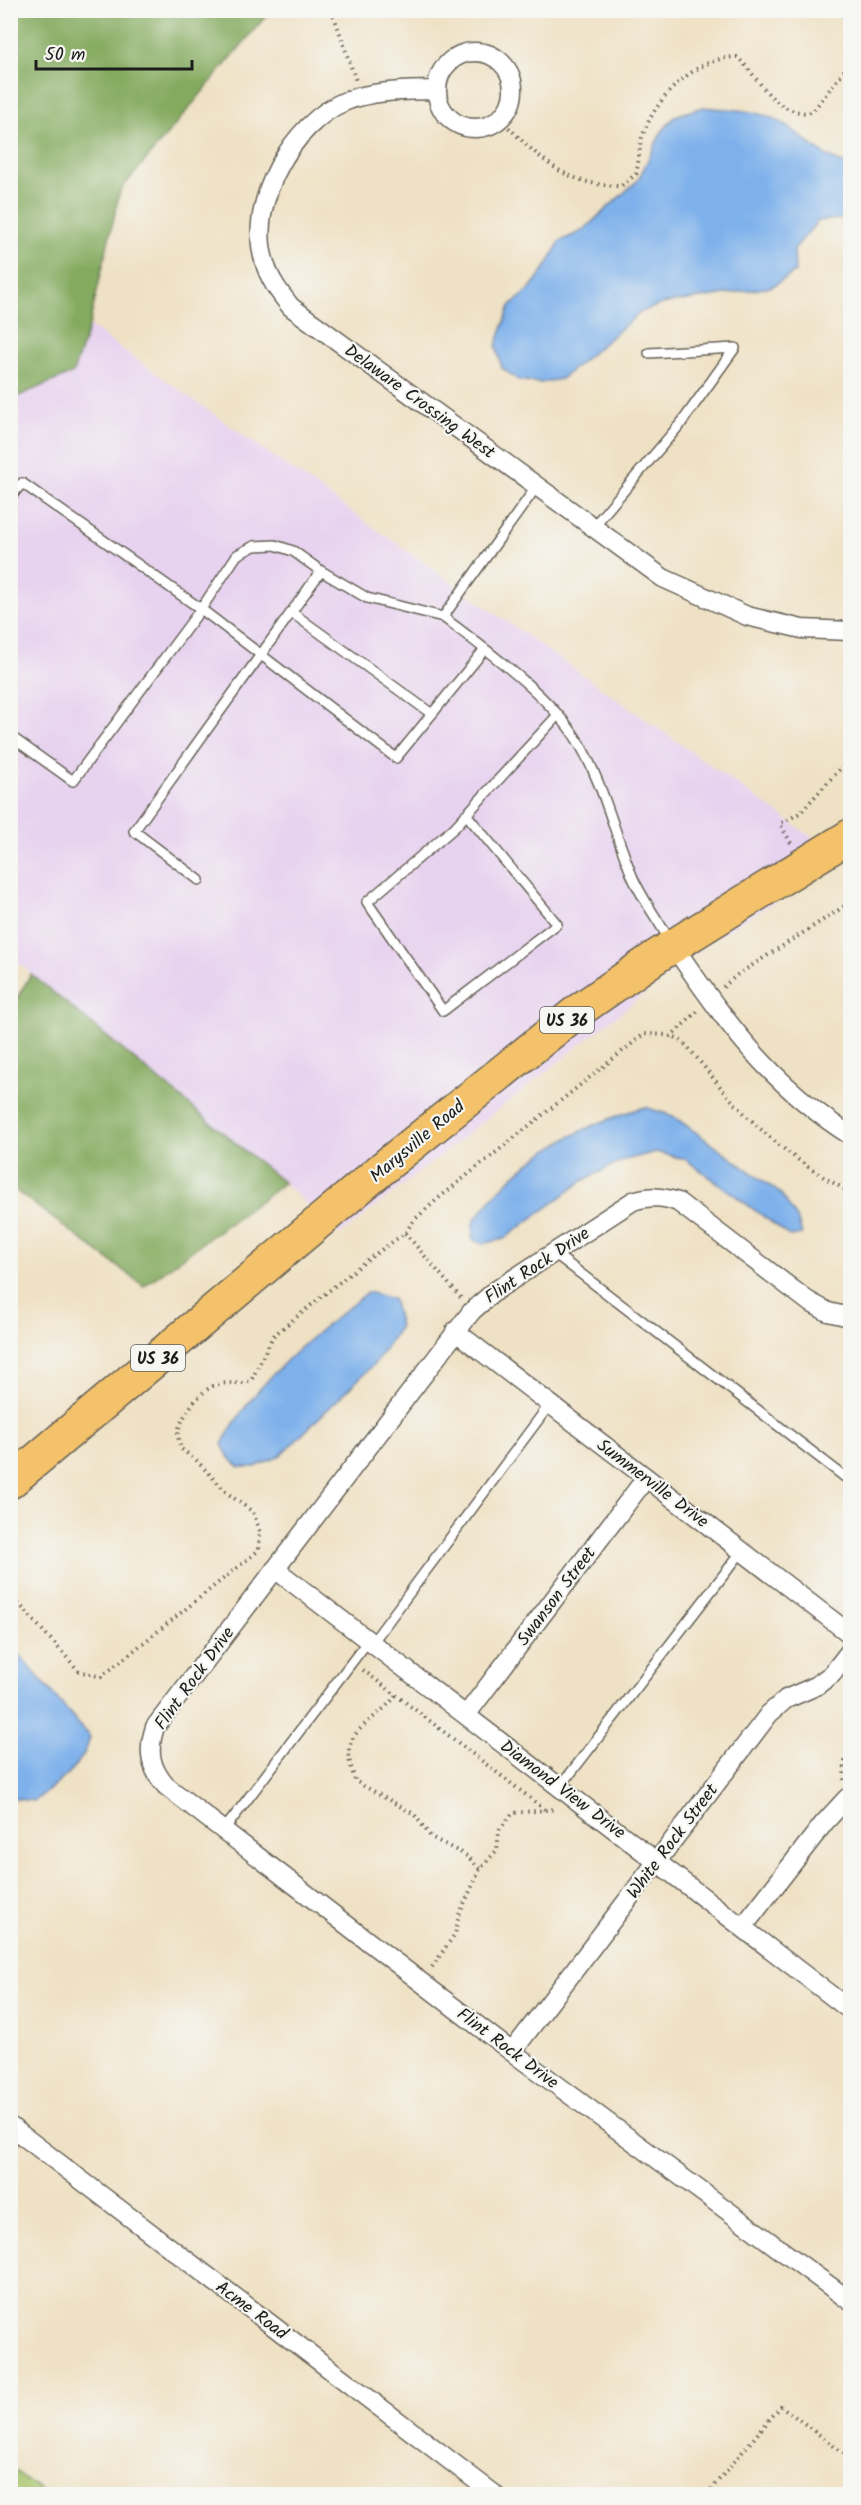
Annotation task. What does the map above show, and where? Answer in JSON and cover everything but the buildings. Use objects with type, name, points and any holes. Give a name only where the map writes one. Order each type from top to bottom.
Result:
[{"type":"highway","name":"Marysville Road","points":[[10,1482],[505,1068],[578,1011],[673,945],[850,836]]},
{"type":"street","points":[[475,52],[490,54],[502,63],[511,75],[514,90],[511,105],[500,119],[490,126],[475,129],[460,126],[448,118],[440,105],[437,90],[440,75],[454,59],[475,52]]},
{"type":"street","name":"Delaware Crossing West","points":[[437,90],[381,92],[345,101],[315,119],[297,139],[273,180],[265,204],[262,230],[263,257],[272,284],[291,307],[663,578],[747,616],[802,629],[850,631]]},
{"type":"street","points":[[673,945],[710,1000],[755,1057],[830,1122],[850,1135]]},
{"type":"street","name":"Flint Rock Drive","points":[[850,1317],[828,1312],[808,1301],[678,1202],[664,1197],[648,1196],[633,1201],[495,1291],[472,1311],[155,1727],[150,1743],[150,1759],[157,1775],[166,1786],[512,2052],[850,2301]]},
{"type":"street","name":"Summerville Drive","points":[[455,1331],[850,1634]]},
{"type":"street","name":"Swanson Street","points":[[466,1715],[646,1478]]},
{"type":"street","name":"Diamond View Drive","points":[[275,1569],[850,2010]]},
{"type":"street","name":"White Rock Street","points":[[512,2052],[769,1714],[786,1699],[816,1686],[832,1674],[850,1651]]},
{"type":"street","points":[[743,1928],[824,1823],[849,1800]]},
{"type":"street","name":"Acme Road","points":[[10,2126],[494,2494]]},
{"type":"lane","points":[[594,527],[682,422],[735,348],[649,353]]},
{"type":"lane","points":[[10,498],[22,483],[201,609],[396,758],[485,649]]},
{"type":"lane","points":[[442,617],[537,486]]},
{"type":"lane","points":[[10,736],[74,781],[201,609],[237,555],[254,546],[275,545],[293,551],[321,571],[367,598],[442,617],[485,649],[542,699],[579,741],[605,796],[634,878],[673,945]]},
{"type":"lane","points":[[199,880],[134,831],[321,571]]},
{"type":"lane","points":[[291,612],[432,714]]},
{"type":"lane","points":[[466,814],[557,924],[443,1011],[367,902],[454,828],[466,814],[557,716]]},
{"type":"lane","points":[[554,1252],[850,1481]]},
{"type":"lane","points":[[224,1830],[550,1404]]},
{"type":"lane","points":[[560,1787],[742,1551]]},
{"type":"path","points":[[332,10],[361,96]]},
{"type":"path","points":[[500,119],[540,158],[564,175],[621,186],[636,174],[642,139],[649,121],[681,81],[699,68],[724,57],[737,57],[748,66],[767,95],[786,106],[808,113],[813,111],[850,63]]},
{"type":"path","points":[[802,865],[780,824],[800,813],[850,758]]},
{"type":"path","points":[[670,1037],[737,975],[848,904]]},
{"type":"path","points":[[10,1594],[79,1671],[101,1677],[259,1550],[260,1532],[253,1512],[228,1493],[198,1461],[180,1448],[178,1433],[186,1414],[203,1393],[216,1384],[244,1384],[251,1381],[273,1336],[367,1260],[405,1233],[414,1220],[440,1197],[644,1034],[680,1040],[731,1099],[784,1149],[850,1192]]},
{"type":"path","points":[[405,1233],[472,1311]]},
{"type":"path","points":[[351,1663],[547,1811]]},
{"type":"path","points":[[396,1695],[388,1708],[359,1727],[348,1751],[355,1781],[414,1814],[431,1838],[467,1856],[480,1869]]},
{"type":"path","points":[[849,1800],[844,1768],[850,1750]]},
{"type":"path","points":[[421,1982],[455,1934],[459,1915],[480,1869],[497,1850],[499,1830],[513,1813],[562,1809]]},
{"type":"path","points":[[707,2494],[782,2406],[850,2458]]},
{"type":"shaded area","points":[[89,326],[844,860],[716,937],[340,1235],[284,1183],[11,957],[10,399],[72,373]]},
{"type":"green space","points":[[11,10],[270,11],[120,191],[89,326],[73,373],[11,399]]},
{"type":"green space","points":[[31,974],[284,1183],[144,1286],[11,1187],[11,1008]]},
{"type":"green space","points":[[11,2468],[46,2494],[11,2494]]},
{"type":"water","points":[[703,107],[765,115],[793,130],[822,153],[850,165],[850,218],[818,221],[794,249],[795,272],[771,287],[662,304],[641,312],[561,379],[540,383],[518,380],[502,368],[496,346],[510,306],[528,291],[546,267],[560,241],[582,231],[638,180],[661,133],[675,116]]},
{"type":"water","points":[[645,1107],[673,1116],[781,1194],[797,1218],[802,1234],[790,1236],[685,1159],[656,1152],[621,1161],[584,1180],[504,1239],[482,1244],[472,1239],[473,1223],[477,1216],[504,1185],[540,1155],[601,1122]]},
{"type":"water","points":[[368,1292],[393,1299],[400,1326],[376,1362],[280,1456],[255,1467],[240,1467],[229,1458],[222,1444],[235,1421],[287,1360]]},
{"type":"water","points":[[11,1645],[90,1737],[76,1766],[34,1801],[11,1798]]}]
